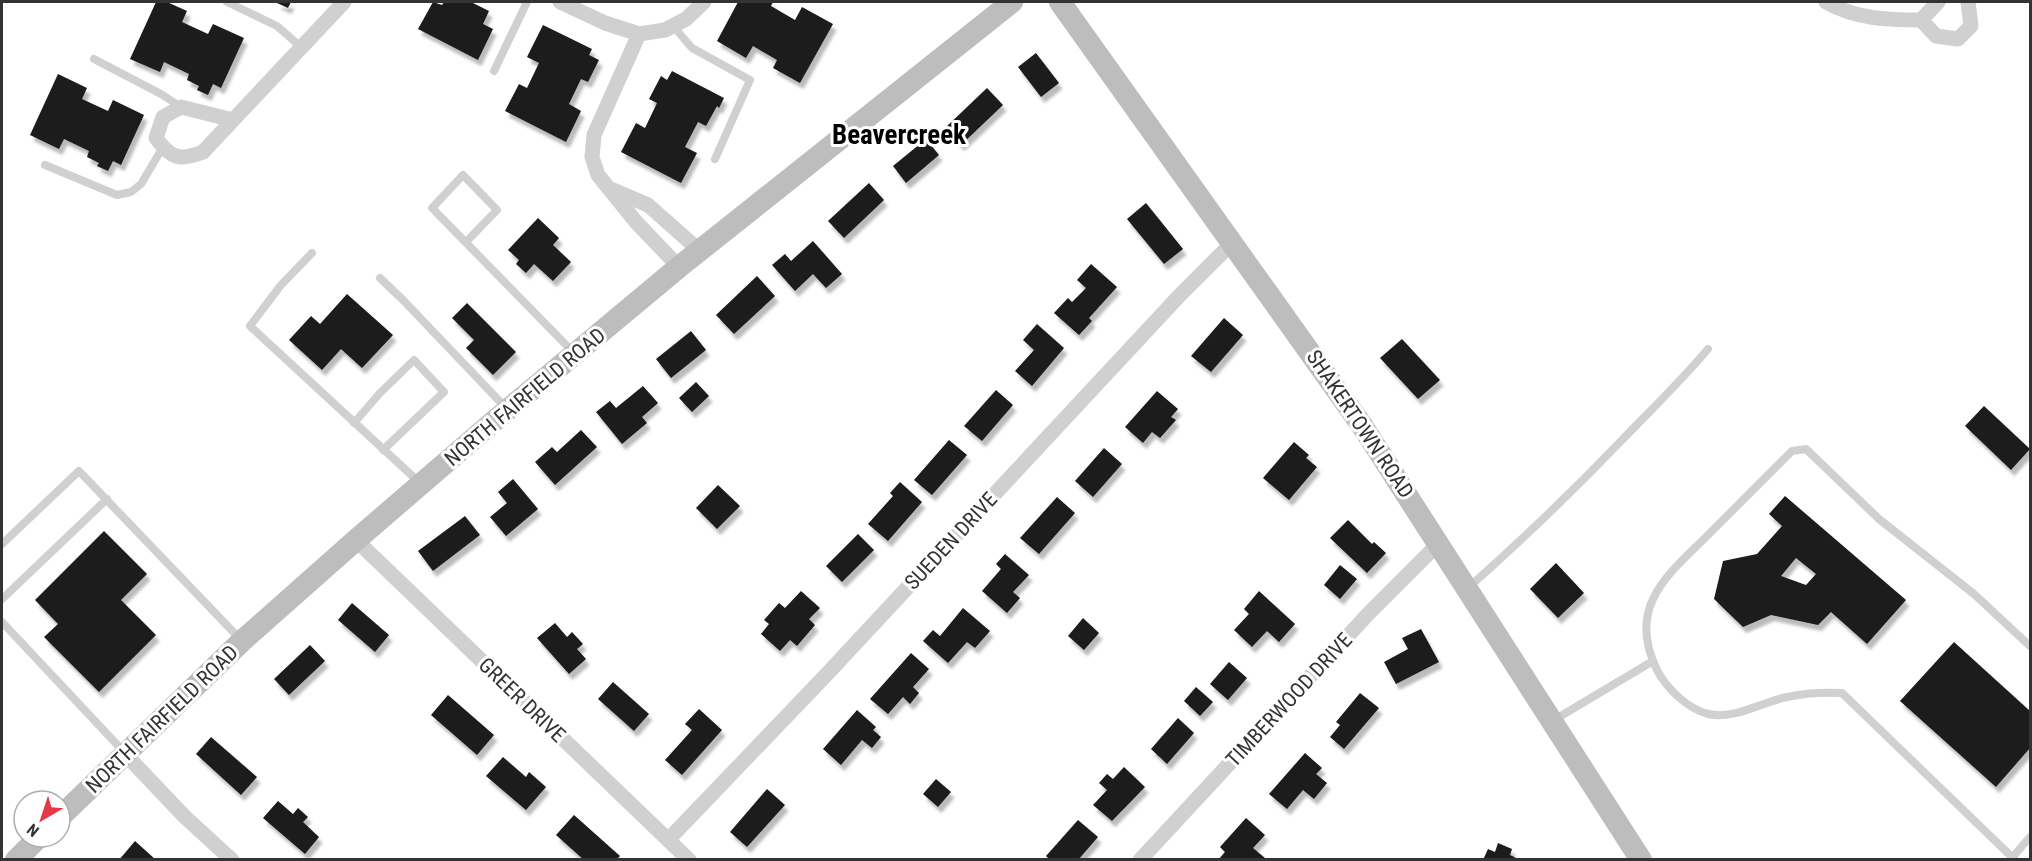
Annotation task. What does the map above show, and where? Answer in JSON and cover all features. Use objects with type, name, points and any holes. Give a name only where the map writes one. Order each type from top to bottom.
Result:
[{"type":"main road","name":"NORTH FAIRFIELD ROAD","points":[[72,807],[242,642],[421,484],[679,267],[1012,2]]},
{"type":"main road","name":"SHAKERTOWN ROAD","points":[[1060,2],[1363,427],[1641,860]]},
{"type":"main road","points":[[16,860],[27,849]]},
{"type":"street","points":[[233,120],[182,107],[163,117],[156,138],[167,153],[186,159],[203,152],[344,2]]},
{"type":"street","points":[[561,2],[587,7],[605,23],[639,34],[665,30],[686,19],[704,2]]},
{"type":"street","points":[[1826,2],[1846,12],[1887,20],[1921,20],[1938,2]]},
{"type":"street","points":[[1921,20],[1936,36],[1958,39],[1971,26],[1968,2]]},
{"type":"street","points":[[639,34],[594,135],[592,157],[598,174],[636,222],[679,267]]},
{"type":"street","points":[[610,188],[648,205],[700,250]]},
{"type":"street","name":"SUEDEN DRIVE","points":[[668,840],[827,674],[1180,295],[1233,242]]},
{"type":"street","name":"GREER DRIVE","points":[[356,540],[689,860]]},
{"type":"street","name":"TIMBERWOOD DRIVE","points":[[1140,860],[1370,612],[1439,543]]},
{"type":"street","points":[[126,755],[185,817],[232,860]]},
{"type":"lane","points":[[228,2],[278,26],[301,47]]},
{"type":"lane","points":[[494,71],[527,2]]},
{"type":"lane","points":[[673,26],[692,48],[750,80],[715,159]]},
{"type":"lane","points":[[94,59],[182,107]]},
{"type":"lane","points":[[45,165],[117,195],[130,192],[141,184],[163,147]]},
{"type":"lane","points":[[465,242],[496,210],[463,175],[432,208],[465,242],[575,354]]},
{"type":"lane","points":[[312,253],[281,285],[250,326],[421,484]]},
{"type":"lane","points":[[380,278],[508,410]]},
{"type":"lane","points":[[1468,588],[1596,466],[1689,372],[1708,349]]},
{"type":"lane","points":[[354,423],[380,393],[414,360],[444,392],[383,450]]},
{"type":"lane","points":[[2031,646],[1974,594],[1879,519],[1806,449],[1792,451],[1674,567],[1659,586],[1648,613],[1646,635],[1648,652],[1660,677],[1678,698],[1707,714],[1728,714],[1797,695],[1819,692],[1842,693],[2012,859],[2031,837]]},
{"type":"lane","points":[[2,544],[79,471],[242,642]]},
{"type":"lane","points":[[2,599],[107,499]]},
{"type":"lane","points":[[2,622],[126,755]]},
{"type":"lane","points":[[1553,721],[1653,661]]},
{"type":"building","points":[[156,2],[167,2],[187,11],[182,22],[208,34],[213,24],[244,38],[221,88],[213,84],[208,95],[197,90],[199,86],[187,80],[189,74],[164,62],[160,72],[130,59]]},
{"type":"building","points":[[278,2],[291,2],[288,8]]},
{"type":"building","points":[[433,2],[442,5],[444,2],[471,2],[489,11],[483,24],[493,29],[478,60],[418,29]]},
{"type":"building","points":[[738,2],[773,2],[771,6],[795,20],[802,7],[833,24],[800,83],[773,68],[777,60],[753,46],[746,58],[717,41]]},
{"type":"building","points":[[543,25],[592,49],[589,55],[599,60],[588,82],[581,79],[569,104],[581,111],[566,142],[505,111],[519,84],[527,88],[539,63],[527,57]]},
{"type":"building","points":[[1036,53],[1059,83],[1041,97],[1018,67]]},
{"type":"building","points":[[672,71],[724,98],[706,126],[698,122],[685,147],[697,153],[681,183],[621,152],[636,123],[645,128],[657,103],[649,99],[661,76],[667,80]]},
{"type":"building","points":[[58,74],[87,88],[82,99],[108,111],[113,100],[144,115],[121,165],[113,161],[108,171],[97,166],[99,163],[87,157],[89,151],[64,139],[59,149],[30,135]]},
{"type":"building","points":[[987,88],[1003,105],[961,145],[945,128]]},
{"type":"building","points":[[926,139],[939,155],[906,183],[893,166]]},
{"type":"building","points":[[869,183],[884,200],[844,238],[828,221]]},
{"type":"building","points":[[1146,203],[1183,249],[1164,264],[1127,219]]},
{"type":"building","points":[[538,218],[559,238],[553,245],[571,262],[553,281],[534,264],[526,273],[516,264],[519,260],[508,250]]},
{"type":"building","points":[[813,241],[842,274],[826,288],[813,274],[795,291],[772,265],[785,254],[791,261]]},
{"type":"building","points":[[1091,264],[1117,287],[1089,318],[1092,321],[1079,335],[1054,313],[1068,298],[1072,302],[1086,288],[1077,280]]},
{"type":"building","points":[[757,276],[775,296],[734,334],[716,315]]},
{"type":"building","points":[[347,294],[393,335],[362,368],[341,349],[322,370],[289,340],[311,316],[320,324]]},
{"type":"building","points":[[467,303],[516,352],[493,375],[466,348],[474,340],[452,318]]},
{"type":"building","points":[[1224,318],[1243,335],[1211,372],[1191,356]]},
{"type":"building","points":[[1037,324],[1064,348],[1032,386],[1015,371],[1034,350],[1023,340]]},
{"type":"building","points":[[691,331],[706,350],[671,378],[656,359]]},
{"type":"building","points":[[1402,339],[1440,380],[1418,399],[1380,358]]},
{"type":"building","points":[[696,382],[709,396],[692,412],[679,398]]},
{"type":"building","points":[[643,386],[658,403],[642,417],[647,423],[622,444],[596,412],[610,401],[616,408]]},
{"type":"building","points":[[996,390],[1013,405],[982,441],[964,426]]},
{"type":"building","points":[[1157,391],[1178,409],[1171,417],[1176,420],[1160,438],[1152,432],[1143,443],[1125,427]]},
{"type":"building","points":[[1984,406],[2030,449],[2011,470],[1965,426]]},
{"type":"building","points":[[581,430],[597,447],[555,485],[535,462],[552,447],[557,452]]},
{"type":"building","points":[[949,440],[967,455],[932,495],[914,480]]},
{"type":"building","points":[[1294,442],[1309,455],[1306,458],[1317,467],[1289,500],[1263,478]]},
{"type":"building","points":[[1104,448],[1122,464],[1093,497],[1075,481]]},
{"type":"building","points":[[513,479],[538,509],[506,536],[490,517],[507,503],[498,492]]},
{"type":"building","points":[[900,482],[922,502],[888,541],[868,524],[893,496],[890,493]]},
{"type":"building","points":[[718,485],[740,506],[717,529],[696,508]]},
{"type":"building","points":[[1785,496],[1906,600],[1867,644],[1831,612],[1818,625],[1771,615],[1743,627],[1714,599],[1723,561],[1757,554],[1782,526],[1769,514]],"holes":[[[1796,558],[1816,574],[1806,585],[1781,576]]]},
{"type":"building","points":[[1057,497],[1075,513],[1039,554],[1020,538]]},
{"type":"building","points":[[465,516],[480,535],[433,571],[418,551]]},
{"type":"building","points":[[1348,520],[1372,544],[1374,542],[1386,553],[1367,573],[1330,538]]},
{"type":"building","points":[[104,531],[147,574],[121,600],[156,635],[99,692],[44,637],[58,624],[35,600]]},
{"type":"building","points":[[858,534],[874,550],[842,582],[826,566]]},
{"type":"building","points":[[1005,554],[1029,575],[1013,592],[1020,598],[1007,613],[982,591],[1001,569],[996,564]]},
{"type":"building","points":[[1556,563],[1584,593],[1558,618],[1530,589]]},
{"type":"building","points":[[1340,565],[1357,579],[1340,599],[1324,585]]},
{"type":"building","points":[[801,591],[820,608],[809,619],[815,625],[797,646],[790,640],[780,651],[761,634],[769,624],[764,620],[779,603],[785,608]]},
{"type":"building","points":[[1259,591],[1295,624],[1279,642],[1267,631],[1252,647],[1234,630],[1249,614],[1244,609]]},
{"type":"building","points":[[352,603],[389,635],[375,652],[338,620]]},
{"type":"building","points":[[963,608],[990,631],[975,648],[967,642],[948,663],[923,641],[933,630],[940,636]]},
{"type":"building","points":[[1083,618],[1099,633],[1084,650],[1068,636]]},
{"type":"building","points":[[555,623],[567,637],[572,632],[583,644],[577,649],[586,659],[569,674],[537,638]]},
{"type":"building","points":[[1421,629],[1439,662],[1396,684],[1384,662],[1408,649],[1402,638]]},
{"type":"building","points":[[1954,642],[2030,711],[2030,748],[1996,787],[1900,701]]},
{"type":"building","points":[[310,645],[325,661],[289,695],[274,679]]},
{"type":"building","points":[[911,653],[929,669],[913,687],[919,693],[910,704],[903,697],[888,714],[870,699]]},
{"type":"building","points":[[1229,662],[1247,678],[1228,700],[1210,684]]},
{"type":"building","points":[[613,682],[649,714],[634,731],[598,699]]},
{"type":"building","points":[[1196,687],[1213,702],[1200,716],[1184,701]]},
{"type":"building","points":[[1360,693],[1379,708],[1344,749],[1330,737],[1340,725],[1336,722]]},
{"type":"building","points":[[448,695],[494,735],[477,755],[431,715]]},
{"type":"building","points":[[699,709],[722,730],[682,775],[665,760],[692,730],[685,724]]},
{"type":"building","points":[[857,710],[876,727],[873,730],[881,737],[872,748],[862,740],[841,765],[823,749]]},
{"type":"building","points":[[1178,718],[1194,733],[1167,764],[1151,749]]},
{"type":"building","points":[[211,737],[257,777],[241,795],[196,754]]},
{"type":"building","points":[[1305,753],[1322,768],[1316,774],[1327,783],[1314,799],[1303,790],[1287,809],[1269,794]]},
{"type":"building","points":[[503,757],[526,777],[529,772],[546,787],[526,810],[486,776]]},
{"type":"building","points":[[1124,767],[1145,787],[1112,821],[1093,805],[1107,790],[1099,783],[1107,774],[1113,779]]},
{"type":"building","points":[[936,779],[951,792],[938,807],[923,794]]},
{"type":"building","points":[[767,789],[785,805],[747,847],[730,832]]},
{"type":"building","points":[[278,801],[293,814],[298,808],[308,817],[303,822],[319,837],[305,854],[263,818]]},
{"type":"building","points":[[574,815],[620,856],[616,860],[584,860],[556,835]]},
{"type":"building","points":[[1246,818],[1265,835],[1253,848],[1265,858],[1218,860],[1225,852],[1220,847]]},
{"type":"building","points":[[1078,820],[1098,837],[1078,860],[1050,860],[1046,856]]},
{"type":"building","points":[[135,841],[156,860],[119,860]]},
{"type":"building","points":[[1498,843],[1512,849],[1510,855],[1520,860],[1483,860],[1488,849],[1495,852]]},
{"type":"district","name":"Beavercreek","points":[[899,135]]}]
